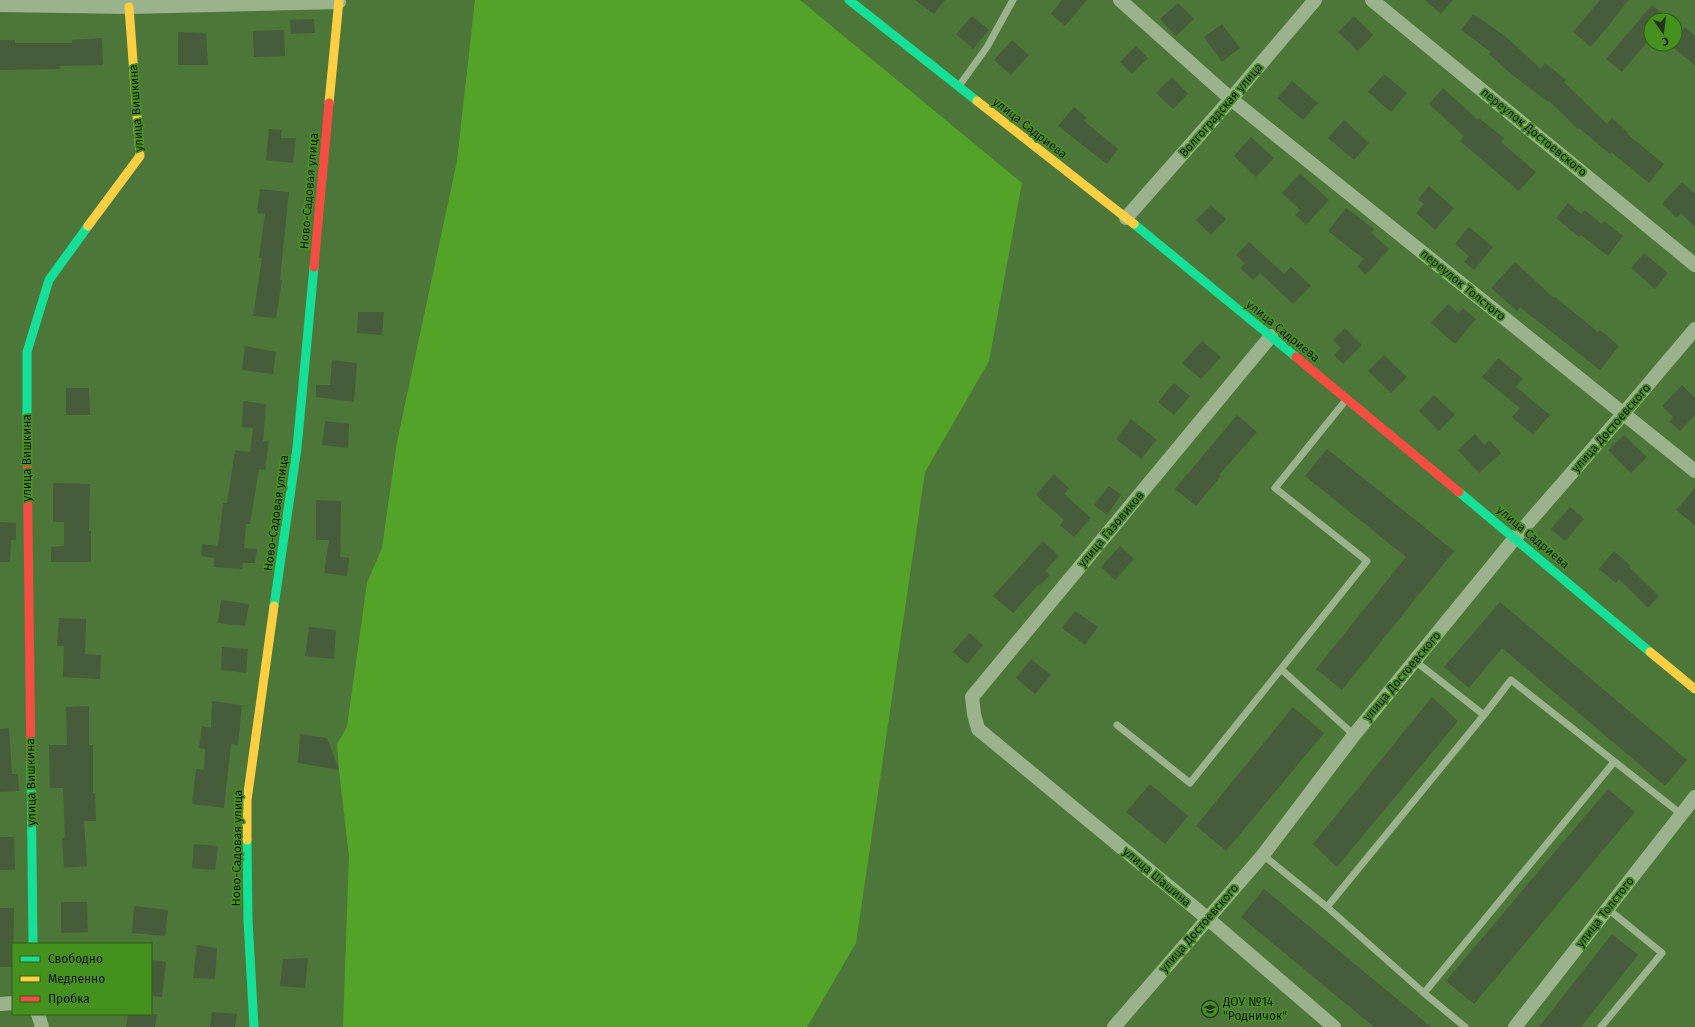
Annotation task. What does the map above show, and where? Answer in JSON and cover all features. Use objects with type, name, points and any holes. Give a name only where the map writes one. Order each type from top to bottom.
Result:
[{"type":"street","name":"улица Садриева","points":[[849,0],[1126,218],[1271,336],[1695,689]]},
{"type":"street","name":"переулок Толстого","points":[[1120,0],[1231,99],[1695,471]]},
{"type":"street","name":"Волгоградская улица","points":[[1126,218],[1231,99],[1315,0]]},
{"type":"street","name":"переулок Достоевского","points":[[1372,0],[1695,265]]},
{"type":"street","points":[[0,5],[129,7],[339,1]]},
{"type":"street","name":"Ново-Садовая улица","points":[[254,1027],[248,920],[248,800],[297,448],[339,1]]},
{"type":"street","name":"улица Вишкина","points":[[33,943],[27,487],[27,352],[49,280],[140,156],[129,7]]},
{"type":"street","name":"улица Достоевского","points":[[1114,1027],[1263,855],[1354,735],[1515,538],[1695,329]]},
{"type":"street","name":"улица Газовиков","points":[[978,729],[972,697],[1271,336]]},
{"type":"street","name":"улица Шашина","points":[[978,729],[1208,918],[1334,1027]]},
{"type":"street","name":"улица Толстого","points":[[1515,1027],[1695,797]]},
{"type":"street","points":[[0,1004],[12,1003]]},
{"type":"street","points":[[38,1015],[42,1027]]},
{"type":"lane","points":[[958,86],[987,47],[1013,0]]},
{"type":"lane","points":[[1117,725],[1190,784],[1367,561],[1275,488],[1347,399]]},
{"type":"lane","points":[[1415,661],[1484,715]]},
{"type":"lane","points":[[1281,669],[1354,735]]},
{"type":"lane","points":[[1327,907],[1511,680],[1681,814]]},
{"type":"lane","points":[[1424,994],[1614,762]]},
{"type":"lane","points":[[1263,855],[1327,907],[1424,994],[1465,1027]]},
{"type":"lane","points":[[1601,1027],[1662,953],[1608,909]]},
{"type":"green space","points":[[475,0],[800,0],[1022,183],[989,361],[925,472],[856,943],[807,1027],[343,1027],[349,856],[337,744],[347,727],[367,583],[382,548],[397,442],[457,161]]},
{"type":"building","points":[[915,0],[945,0],[934,14]]},
{"type":"building","points":[[1062,0],[1087,0],[1065,26],[1051,14]]},
{"type":"building","points":[[1425,0],[1453,0],[1441,14]]},
{"type":"building","points":[[1600,0],[1629,0],[1591,47],[1573,32]]},
{"type":"building","points":[[1178,3],[1194,19],[1176,36],[1160,19]]},
{"type":"building","points":[[1652,5],[1660,12],[1646,12]]},
{"type":"building","points":[[1473,14],[1505,36],[1541,69],[1545,63],[1566,80],[1564,82],[1607,124],[1612,118],[1628,133],[1627,134],[1664,164],[1649,183],[1611,152],[1610,154],[1579,128],[1578,129],[1549,101],[1548,102],[1511,74],[1489,54],[1491,52],[1461,30]]},
{"type":"building","points":[[972,16],[989,30],[973,49],[956,34]]},
{"type":"building","points":[[1354,16],[1373,35],[1358,51],[1338,32]]},
{"type":"building","points":[[1643,16],[1643,47],[1622,72],[1606,59]]},
{"type":"building","points":[[314,19],[315,33],[291,34],[290,20]]},
{"type":"building","points":[[1222,24],[1240,48],[1222,62],[1204,37]]},
{"type":"building","points":[[1685,27],[1695,36],[1695,65],[1679,52],[1683,52],[1683,29]]},
{"type":"building","points":[[284,30],[285,56],[254,57],[253,31]]},
{"type":"building","points":[[178,32],[206,33],[208,65],[178,65]]},
{"type":"building","points":[[102,38],[103,65],[60,66],[60,69],[0,70],[0,40],[15,40],[15,43],[72,43],[72,40]]},
{"type":"building","points":[[1012,40],[1029,55],[1011,75],[994,60]]},
{"type":"building","points":[[1136,46],[1148,58],[1132,74],[1120,62]]},
{"type":"building","points":[[1384,74],[1407,93],[1391,112],[1368,92]]},
{"type":"building","points":[[1172,77],[1188,94],[1173,109],[1156,93]]},
{"type":"building","points":[[1292,81],[1318,103],[1303,120],[1277,98]]},
{"type":"building","points":[[1443,88],[1478,120],[1479,118],[1504,138],[1501,142],[1536,172],[1519,191],[1460,141],[1464,136],[1429,104]]},
{"type":"building","points":[[1074,107],[1087,118],[1084,121],[1118,149],[1107,164],[1058,126]]},
{"type":"building","points":[[1344,120],[1369,143],[1354,160],[1328,138]]},
{"type":"building","points":[[269,129],[282,130],[281,138],[296,138],[293,163],[266,160]]},
{"type":"building","points":[[1251,137],[1274,158],[1256,177],[1234,156]]},
{"type":"building","points":[[1300,173],[1329,200],[1306,225],[1295,215],[1300,210],[1282,193]]},
{"type":"building","points":[[1682,182],[1695,194],[1695,227],[1681,213],[1677,218],[1662,204]]},
{"type":"building","points":[[1429,186],[1454,208],[1435,230],[1416,213],[1424,204],[1418,199]]},
{"type":"building","points":[[260,189],[289,192],[280,280],[282,280],[276,318],[253,316],[262,258],[259,258],[265,214],[257,213]]},
{"type":"building","points":[[1568,203],[1581,214],[1585,210],[1601,224],[1604,221],[1623,236],[1608,256],[1581,235],[1579,237],[1556,218]]},
{"type":"building","points":[[1211,205],[1226,219],[1211,235],[1196,220]]},
{"type":"building","points":[[1346,208],[1374,229],[1371,233],[1389,249],[1366,275],[1357,266],[1364,259],[1328,231]]},
{"type":"building","points":[[1469,227],[1493,247],[1474,270],[1464,262],[1469,256],[1455,244]]},
{"type":"building","points":[[1249,242],[1284,274],[1291,267],[1311,286],[1293,304],[1260,273],[1253,280],[1240,268],[1245,263],[1236,255]]},
{"type":"building","points":[[1644,253],[1668,273],[1655,289],[1631,268]]},
{"type":"building","points":[[1515,262],[1554,298],[1555,297],[1598,332],[1600,330],[1619,346],[1600,370],[1520,307],[1517,311],[1491,288]]},
{"type":"building","points":[[1448,304],[1458,313],[1463,308],[1476,319],[1455,344],[1431,323]]},
{"type":"building","points":[[358,312],[384,312],[382,335],[357,333]]},
{"type":"building","points":[[1345,328],[1362,345],[1343,364],[1334,355],[1341,348],[1333,340]]},
{"type":"building","points":[[1202,341],[1221,357],[1201,379],[1182,363]]},
{"type":"building","points":[[245,346],[276,352],[273,374],[242,370]]},
{"type":"building","points":[[1384,355],[1407,377],[1391,393],[1368,371]]},
{"type":"building","points":[[1498,358],[1523,379],[1516,387],[1550,415],[1533,435],[1512,417],[1520,408],[1482,377]]},
{"type":"building","points":[[332,360],[357,363],[354,402],[316,397],[316,385],[330,385]]},
{"type":"building","points":[[1174,383],[1190,396],[1174,415],[1158,402]]},
{"type":"building","points":[[1682,385],[1695,398],[1695,415],[1680,431],[1670,422],[1673,417],[1662,406]]},
{"type":"building","points":[[66,388],[89,388],[90,415],[66,415]]},
{"type":"building","points":[[1434,395],[1455,415],[1439,431],[1419,411]]},
{"type":"building","points":[[243,401],[266,404],[263,441],[269,441],[265,470],[259,469],[250,524],[246,524],[244,548],[257,549],[255,563],[243,563],[242,569],[214,567],[214,558],[201,556],[202,544],[218,546],[223,503],[227,503],[235,450],[250,452],[253,428],[242,427]]},
{"type":"building","points":[[1237,415],[1257,432],[1219,475],[1221,476],[1196,506],[1175,489]]},
{"type":"building","points":[[1131,419],[1157,440],[1141,459],[1116,439]]},
{"type":"building","points":[[325,421],[349,424],[348,448],[322,445]]},
{"type":"building","points":[[1475,434],[1484,445],[1489,440],[1501,453],[1479,473],[1458,450]]},
{"type":"building","points":[[1624,435],[1647,457],[1631,473],[1608,450]]},
{"type":"building","points":[[1327,449],[1454,551],[1342,690],[1316,669],[1406,557],[1305,476]]},
{"type":"building","points":[[1054,474],[1069,488],[1064,494],[1091,518],[1074,537],[1060,525],[1064,520],[1036,495]]},
{"type":"building","points":[[53,483],[90,484],[89,531],[91,531],[91,562],[51,562],[51,547],[64,546],[64,522],[53,522]]},
{"type":"building","points":[[1109,486],[1121,495],[1107,515],[1094,505]]},
{"type":"building","points":[[1695,488],[1695,525],[1676,510]]},
{"type":"building","points":[[316,500],[341,501],[340,557],[349,558],[347,576],[324,573],[329,540],[316,540]]},
{"type":"building","points":[[1570,507],[1584,519],[1565,541],[1551,529]]},
{"type":"building","points":[[0,522],[16,523],[16,540],[11,540],[10,562],[0,562]]},
{"type":"building","points":[[1043,541],[1059,556],[1045,571],[1050,575],[1040,585],[1039,584],[1013,613],[993,596]]},
{"type":"building","points":[[1120,546],[1134,559],[1115,580],[1101,567]]},
{"type":"building","points":[[1614,551],[1630,565],[1629,567],[1659,596],[1648,608],[1619,579],[1616,583],[1599,569]]},
{"type":"building","points":[[221,600],[249,604],[245,626],[218,623]]},
{"type":"building","points":[[1500,602],[1687,760],[1665,786],[1502,648],[1469,688],[1444,667]]},
{"type":"building","points":[[1075,611],[1098,627],[1085,645],[1062,628]]},
{"type":"building","points":[[59,618],[86,619],[85,654],[101,655],[100,679],[63,677],[64,646],[57,646]]},
{"type":"building","points":[[309,627],[336,630],[334,659],[305,656]]},
{"type":"building","points":[[969,633],[983,645],[967,664],[953,652]]},
{"type":"building","points":[[222,647],[248,649],[246,673],[221,670]]},
{"type":"building","points":[[1031,659],[1051,675],[1035,694],[1016,678]]},
{"type":"building","points":[[1432,697],[1458,721],[1337,867],[1313,844]]},
{"type":"building","points":[[212,701],[242,705],[238,745],[231,744],[224,808],[192,804],[196,769],[204,770],[205,749],[199,748],[202,726],[211,728]]},
{"type":"building","points":[[89,706],[89,745],[93,745],[93,793],[95,793],[96,821],[84,821],[87,866],[64,868],[62,838],[65,838],[63,788],[50,788],[49,745],[67,745],[66,707]]},
{"type":"building","points":[[1293,707],[1324,733],[1226,851],[1196,826]]},
{"type":"building","points":[[9,728],[12,774],[18,774],[19,791],[0,792],[0,729]]},
{"type":"building","points":[[300,734],[327,738],[339,770],[298,763]]},
{"type":"building","points":[[1150,784],[1188,816],[1165,844],[1126,812]]},
{"type":"building","points":[[1608,789],[1635,812],[1474,1004],[1446,981]]},
{"type":"building","points":[[0,837],[14,837],[15,870],[0,870]]},
{"type":"building","points":[[194,844],[218,846],[215,870],[192,868]]},
{"type":"building","points":[[1264,889],[1431,1027],[1374,1027],[1241,917]]},
{"type":"building","points":[[61,902],[87,902],[88,932],[61,933]]},
{"type":"building","points":[[134,906],[168,910],[165,936],[132,933]]},
{"type":"building","points":[[0,908],[14,908],[12,967],[0,967]]},
{"type":"building","points":[[1612,934],[1638,955],[1581,1027],[1539,1027]]},
{"type":"building","points":[[197,945],[217,948],[215,979],[193,978]]},
{"type":"building","points":[[308,958],[305,988],[280,986],[283,959]]},
{"type":"building","points":[[152,960],[166,962],[162,997],[152,996]]},
{"type":"building","points":[[212,1012],[237,1014],[235,1027],[210,1027]]},
{"type":"building","points":[[157,1014],[155,1027],[126,1027],[128,1015]]},
{"type":"traffic: fast","points":[[849,0],[977,101]]},
{"type":"traffic: fast","points":[[1134,224],[1296,357]]},
{"type":"traffic: fast","points":[[27,441],[27,352],[49,280],[88,226]]},
{"type":"traffic: fast","points":[[274,606],[297,448],[314,267]]},
{"type":"traffic: fast","points":[[1459,492],[1650,652]]},
{"type":"traffic: fast","points":[[31,764],[33,943]]},
{"type":"traffic: fast","points":[[247,840],[248,920],[254,1027]]},
{"type":"traffic: slow","points":[[329,103],[339,0]]},
{"type":"traffic: slow","points":[[88,226],[140,156],[129,7]]},
{"type":"traffic: slow","points":[[977,101],[1134,224]]},
{"type":"traffic: slow","points":[[247,840],[247,800],[274,606]]},
{"type":"traffic: slow","points":[[1650,652],[1695,689]]},
{"type":"traffic: jam","points":[[314,267],[329,103]]},
{"type":"traffic: jam","points":[[1296,357],[1459,492]]},
{"type":"traffic: jam","points":[[27,441],[31,764]]},
{"type":"place","name":"ДОУ №14 \"Родничок\"","points":[[1210,1009]]}]
